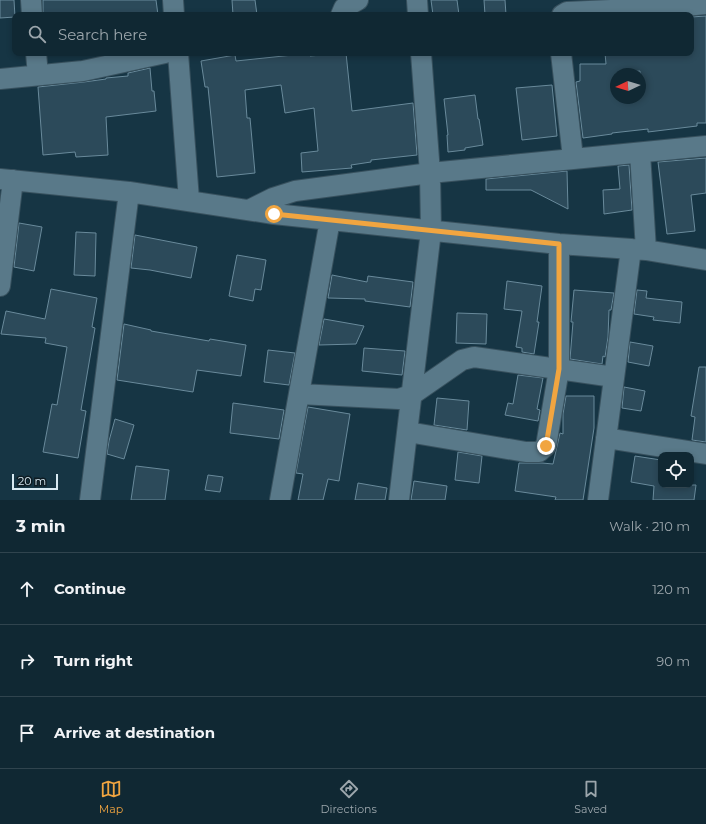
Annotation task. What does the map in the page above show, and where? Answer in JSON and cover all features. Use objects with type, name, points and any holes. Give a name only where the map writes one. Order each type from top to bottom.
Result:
[{"type":"street","points":[[31,0],[32,12]]},
{"type":"street","points":[[173,0],[174,12]]},
{"type":"street","points":[[336,0],[338,12]]},
{"type":"street","points":[[341,12],[344,8],[358,0]]},
{"type":"street","points":[[417,0],[418,12]]},
{"type":"street","points":[[567,12],[676,4],[706,4]]},
{"type":"street","points":[[36,56],[38,75]]},
{"type":"street","points":[[0,79],[83,71],[151,56]]},
{"type":"street","points":[[178,56],[189,200]]},
{"type":"street","points":[[399,500],[432,231],[430,173],[421,56]]},
{"type":"street","points":[[561,56],[573,158]]},
{"type":"street","points":[[252,210],[273,198],[295,191],[430,173],[706,146]]},
{"type":"street","points":[[598,500],[614,376],[638,249],[640,153]]},
{"type":"street","points":[[0,286],[7,179],[129,192],[274,214],[559,244],[638,249],[706,260]]},
{"type":"street","points":[[90,500],[129,192]]},
{"type":"street","points":[[280,500],[330,220]]},
{"type":"street","points":[[408,432],[526,452],[539,452],[546,446],[559,369],[559,244]]},
{"type":"street","points":[[299,394],[399,400],[413,394],[462,360],[474,357],[614,376]]},
{"type":"street","points":[[606,438],[706,454]]},
{"type":"building","points":[[0,0],[14,0],[15,12],[12,12],[12,17],[0,18]]},
{"type":"building","points":[[43,0],[156,0],[158,12],[43,12]]},
{"type":"building","points":[[232,0],[255,0],[257,12],[233,12]]},
{"type":"building","points":[[431,0],[457,0],[459,12],[433,12]]},
{"type":"building","points":[[484,0],[505,0],[506,12],[485,12]]},
{"type":"building","points":[[706,16],[706,123],[697,123],[697,126],[648,132],[648,129],[583,138],[576,82],[580,81],[580,64],[606,64],[605,56],[694,56],[694,17]]},
{"type":"building","points":[[235,56],[236,61],[284,56],[346,56],[352,111],[413,103],[417,155],[371,160],[371,162],[351,165],[352,168],[302,172],[301,153],[318,151],[314,108],[285,113],[281,85],[245,90],[247,118],[250,118],[255,173],[217,177],[208,87],[205,87],[201,61]]},
{"type":"building","points":[[150,68],[156,111],[106,117],[108,155],[76,157],[75,152],[43,155],[38,87],[128,76],[128,73]]},
{"type":"building","points":[[552,85],[557,136],[522,140],[516,88]]},
{"type":"building","points":[[475,95],[483,145],[465,148],[465,150],[448,152],[448,135],[444,99]]},
{"type":"building","points":[[706,158],[706,193],[691,195],[695,231],[667,234],[658,162]]},
{"type":"building","points":[[629,165],[632,210],[604,214],[603,190],[620,189],[618,166]]},
{"type":"building","points":[[567,171],[568,209],[531,190],[486,190],[486,179]]},
{"type":"building","points":[[19,223],[42,227],[34,271],[14,267]]},
{"type":"building","points":[[76,232],[96,233],[95,276],[74,275]]},
{"type":"building","points":[[135,235],[197,247],[191,278],[131,268]]},
{"type":"building","points":[[237,255],[266,260],[261,290],[255,289],[253,301],[229,296]]},
{"type":"building","points":[[332,275],[367,282],[368,276],[413,282],[410,307],[365,301],[365,299],[328,298]]},
{"type":"building","points":[[507,281],[542,286],[537,322],[539,322],[534,354],[522,352],[522,348],[516,347],[522,311],[504,309]]},
{"type":"building","points":[[51,289],[97,298],[92,327],[95,328],[81,410],[86,411],[78,458],[43,452],[52,404],[57,405],[67,347],[45,343],[46,338],[1,334],[6,311],[45,319]]},
{"type":"building","points":[[574,290],[614,293],[611,310],[609,310],[608,337],[605,357],[603,356],[602,364],[570,359]]},
{"type":"building","points":[[637,290],[647,291],[646,298],[682,302],[680,323],[653,320],[654,317],[634,314]]},
{"type":"building","points":[[457,313],[487,314],[486,344],[456,343]]},
{"type":"building","points":[[324,319],[364,326],[356,344],[319,345]]},
{"type":"building","points":[[124,324],[151,331],[209,341],[210,339],[246,345],[241,376],[197,370],[193,392],[117,380]]},
{"type":"building","points":[[630,342],[653,346],[649,366],[628,362]]},
{"type":"building","points":[[364,348],[405,351],[402,375],[362,371]]},
{"type":"building","points":[[268,350],[295,353],[289,385],[264,382]]},
{"type":"building","points":[[699,367],[706,367],[706,442],[692,440],[695,417],[691,416]]},
{"type":"building","points":[[518,375],[543,378],[537,409],[540,410],[538,421],[505,415],[508,403],[513,404]]},
{"type":"building","points":[[624,387],[645,391],[641,411],[622,408]]},
{"type":"building","points":[[566,396],[594,396],[594,428],[583,500],[555,500],[556,497],[515,491],[519,463],[553,464],[560,433],[563,434],[563,414]]},
{"type":"building","points":[[437,398],[469,401],[467,430],[434,425]]},
{"type":"building","points":[[233,403],[284,410],[279,439],[230,433]]},
{"type":"building","points":[[308,407],[350,414],[339,481],[328,479],[323,500],[298,500],[303,474],[296,473]]},
{"type":"building","points":[[115,419],[134,425],[124,459],[107,454]]},
{"type":"building","points":[[458,452],[482,456],[479,483],[455,480]]},
{"type":"building","points":[[635,456],[658,460],[658,488],[694,488],[694,485],[696,485],[694,500],[653,500],[654,486],[631,482]]},
{"type":"building","points":[[136,466],[169,470],[165,500],[131,500]]},
{"type":"building","points":[[208,475],[223,477],[220,492],[205,490]]},
{"type":"building","points":[[414,481],[447,486],[445,500],[411,500]]},
{"type":"building","points":[[358,483],[387,488],[385,500],[355,500]]},
{"type":"route","points":[[274,214],[559,244],[559,369],[546,446]]}]
